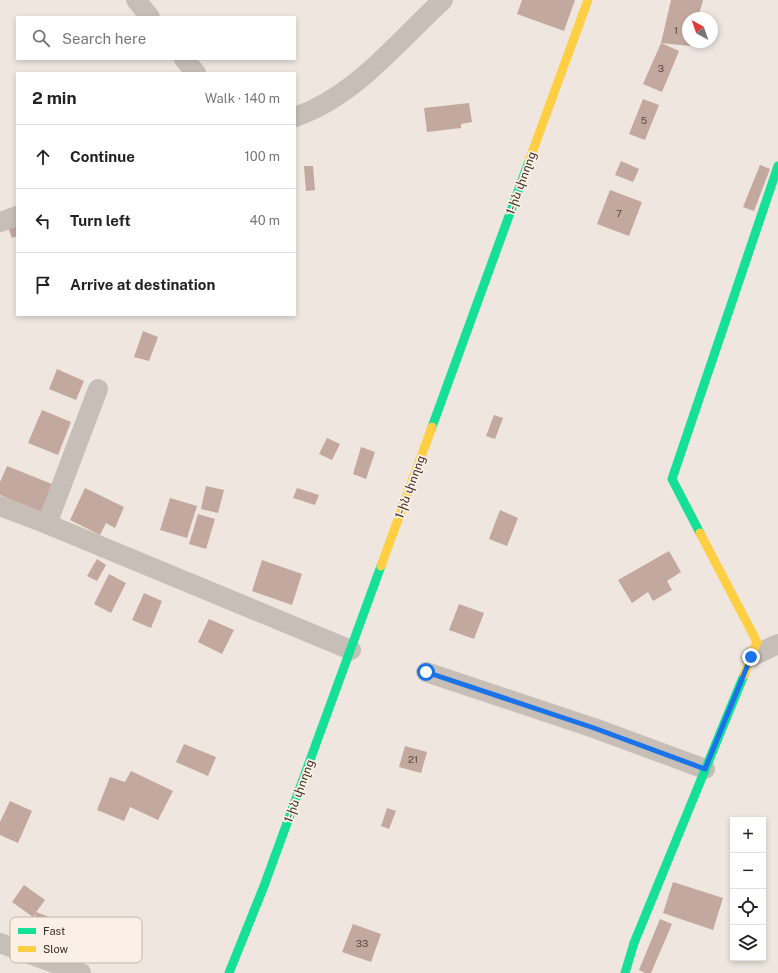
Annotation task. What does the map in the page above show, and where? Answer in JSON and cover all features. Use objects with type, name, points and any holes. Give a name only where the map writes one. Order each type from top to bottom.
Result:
[{"type":"main road","name":"1-ին փողոց","points":[[229,973],[264,886],[588,0]]},
{"type":"main road","points":[[624,973],[634,943],[757,642],[672,480],[778,166]]},
{"type":"street","points":[[136,0],[149,16]]},
{"type":"street","points":[[296,116],[339,95],[373,67],[443,0]]},
{"type":"street","points":[[185,60],[195,72]]},
{"type":"street","points":[[0,222],[16,216]]},
{"type":"street","points":[[47,524],[98,390]]},
{"type":"street","points":[[0,506],[351,650]]},
{"type":"street","points":[[751,657],[778,644]]},
{"type":"street","points":[[426,672],[594,728],[705,769]]},
{"type":"street","points":[[0,943],[10,948]]},
{"type":"street","points":[[42,963],[52,968],[81,973]]},
{"type":"building","points":[[522,0],[575,0],[564,31],[517,14]]},
{"type":"building","points":[[671,0],[703,0],[700,12],[682,12],[682,45],[661,43]]},
{"type":"building","points":[[661,43],[679,51],[662,92],[643,84]]},
{"type":"building","points":[[643,99],[659,105],[645,140],[629,134]]},
{"type":"building","points":[[469,103],[472,122],[461,124],[461,128],[427,132],[424,108]]},
{"type":"building","points":[[621,161],[639,169],[633,182],[615,175]]},
{"type":"building","points":[[760,165],[770,169],[754,211],[743,207]]},
{"type":"building","points":[[304,166],[313,166],[315,190],[306,191]]},
{"type":"building","points":[[610,190],[642,202],[629,236],[597,224]]},
{"type":"building","points":[[16,221],[16,236],[12,238],[7,225]]},
{"type":"building","points":[[143,331],[158,337],[149,361],[134,357]]},
{"type":"building","points":[[57,369],[84,381],[76,400],[49,389]]},
{"type":"building","points":[[42,410],[71,422],[58,455],[28,443]]},
{"type":"building","points":[[494,415],[503,418],[495,439],[486,436]]},
{"type":"building","points":[[327,438],[340,444],[332,460],[319,454]]},
{"type":"building","points":[[361,447],[375,452],[366,479],[353,474]]},
{"type":"building","points":[[7,466],[57,486],[45,514],[0,495],[0,482]]},
{"type":"building","points":[[206,486],[224,490],[218,513],[201,509]]},
{"type":"building","points":[[85,488],[124,507],[115,528],[106,523],[100,535],[70,520]]},
{"type":"building","points":[[297,488],[319,495],[315,505],[293,498]]},
{"type":"building","points":[[170,498],[197,506],[187,538],[160,530]]},
{"type":"building","points":[[500,510],[518,518],[507,546],[489,539]]},
{"type":"building","points":[[198,514],[215,519],[206,549],[189,544]]},
{"type":"building","points":[[669,551],[681,572],[667,581],[672,590],[653,601],[648,592],[632,603],[618,580]]},
{"type":"building","points":[[97,559],[106,565],[97,581],[87,576]]},
{"type":"building","points":[[262,560],[302,574],[292,605],[252,591]]},
{"type":"building","points":[[109,574],[126,583],[111,613],[94,604]]},
{"type":"building","points":[[144,593],[162,601],[151,628],[132,620]]},
{"type":"building","points":[[459,604],[484,613],[474,639],[449,630]]},
{"type":"building","points":[[209,619],[234,630],[222,654],[198,642]]},
{"type":"building","points":[[184,744],[216,757],[208,776],[176,762]]},
{"type":"building","points":[[405,746],[427,752],[421,773],[399,767]]},
{"type":"building","points":[[131,771],[173,791],[158,820],[130,807],[124,821],[97,810],[110,777],[125,782]]},
{"type":"building","points":[[10,801],[32,811],[18,843],[0,835],[0,822]]},
{"type":"building","points":[[387,808],[396,811],[389,829],[381,826]]},
{"type":"building","points":[[673,882],[723,898],[713,930],[663,913]]},
{"type":"building","points":[[24,885],[45,900],[36,912],[49,917],[34,917],[36,913],[33,917],[12,902]]},
{"type":"building","points":[[660,919],[672,924],[651,973],[645,973],[639,970]]},
{"type":"building","points":[[353,924],[381,934],[371,962],[342,952]]},
{"type":"traffic: fast","points":[[432,427],[529,161]]},
{"type":"traffic: fast","points":[[700,533],[672,479],[778,166]]},
{"type":"traffic: fast","points":[[229,973],[264,886],[381,566]]},
{"type":"traffic: fast","points":[[625,973],[634,943],[744,675]]},
{"type":"traffic: slow","points":[[529,161],[588,0]]},
{"type":"traffic: slow","points":[[381,566],[432,427]]},
{"type":"traffic: slow","points":[[700,533],[757,642],[744,675]]},
{"type":"route","points":[[426,672],[594,728],[705,769],[751,657]]}]
